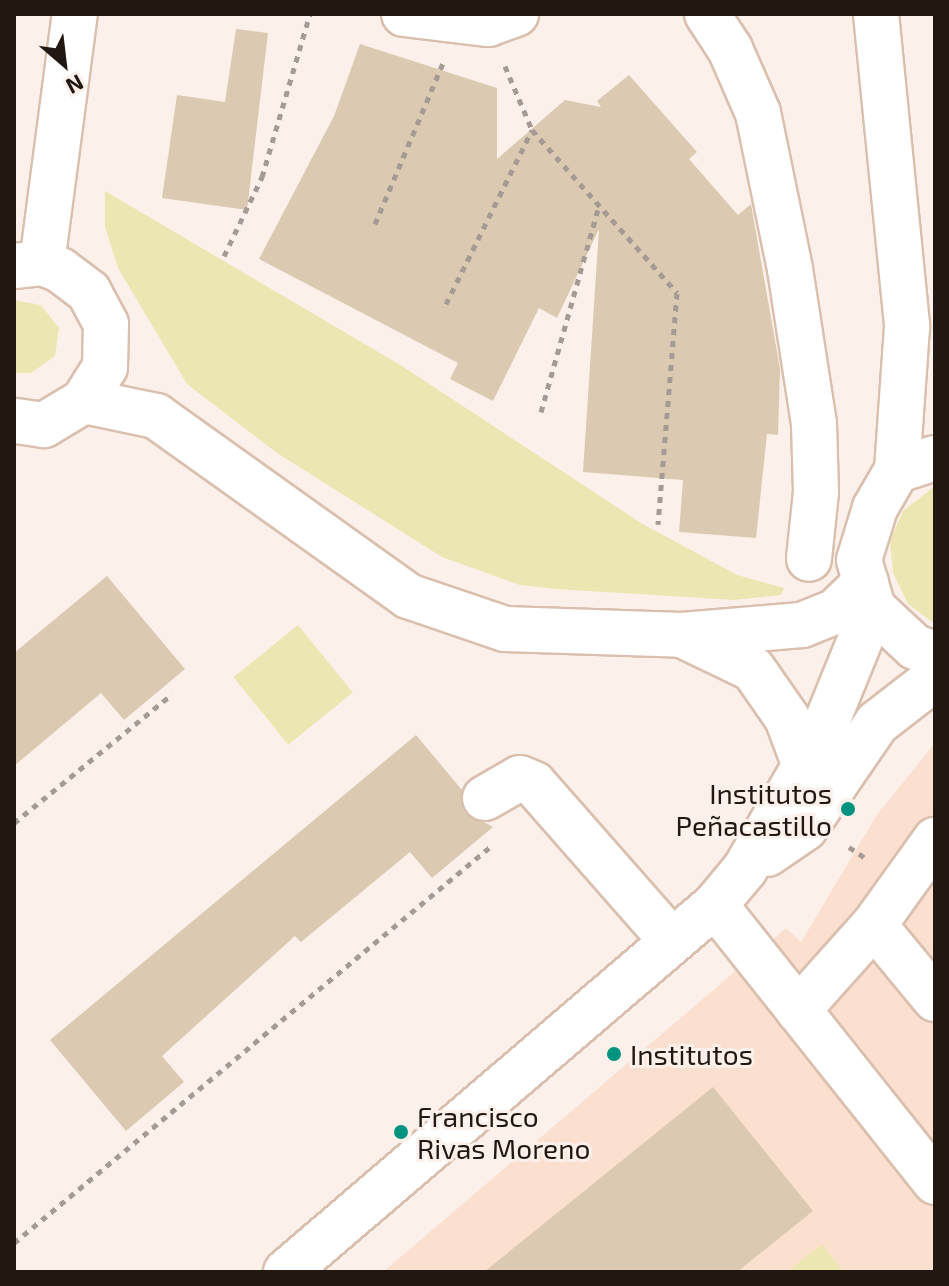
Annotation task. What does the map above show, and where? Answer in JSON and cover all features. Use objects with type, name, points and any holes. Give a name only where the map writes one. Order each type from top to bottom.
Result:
[{"type":"street","points":[[75,14],[28,265],[89,292],[156,416]]},
{"type":"street","points":[[404,14],[487,20]]},
{"type":"street","points":[[707,14],[730,49],[758,113],[790,269],[814,424],[816,492],[809,559]]},
{"type":"street","points":[[876,14],[907,327],[916,464],[875,508],[859,560],[870,595],[915,647],[935,654]]},
{"type":"street","points":[[24,433],[84,401],[105,367],[106,324]]},
{"type":"street","points":[[907,327],[935,387]]},
{"type":"street","points":[[84,401],[156,416],[408,596],[505,629],[682,635],[802,625],[870,595]]},
{"type":"street","points":[[286,1272],[715,905],[745,869],[805,766],[830,716],[870,595]]},
{"type":"street","points":[[682,635],[710,644],[753,669],[774,698],[805,766]]},
{"type":"street","points":[[745,869],[805,828],[877,723],[935,678]]},
{"type":"street","points":[[774,698],[830,716],[877,723]]},
{"type":"street","points":[[485,798],[520,778],[534,784],[672,941]]},
{"type":"street","points":[[798,1010],[874,925],[935,840]]},
{"type":"street","points":[[715,905],[935,1182]]},
{"type":"street","points":[[874,925],[935,999]]},
{"type":"path","points":[[224,256],[262,177],[310,14]]},
{"type":"path","points":[[487,20],[532,130],[677,293],[658,524]]},
{"type":"path","points":[[375,224],[426,110],[487,20]]},
{"type":"path","points":[[446,304],[532,130]]},
{"type":"path","points":[[541,412],[599,205]]},
{"type":"path","points":[[14,823],[172,694]]},
{"type":"path","points":[[14,1243],[490,847]]},
{"type":"shaded area","points":[[105,191],[402,366],[641,523],[737,575],[784,588],[781,595],[734,600],[520,585],[442,557],[277,453],[187,384],[118,268],[105,227]]},
{"type":"shaded area","points":[[14,300],[41,305],[59,328],[55,356],[31,373],[14,373]]},
{"type":"shaded area","points":[[935,486],[935,624],[908,604],[893,573],[890,540],[903,511]]},
{"type":"shaded area","points":[[298,625],[353,693],[288,745],[233,677]]},
{"type":"shaded area","points":[[935,743],[935,1272],[383,1272],[786,928],[801,942],[876,816]]},
{"type":"shaded area","points":[[822,1244],[844,1272],[787,1272]]},
{"type":"building","points":[[236,29],[268,33],[247,210],[162,198],[177,95],[225,102]]},
{"type":"building","points":[[360,44],[497,88],[497,159],[565,100],[601,107],[597,101],[629,75],[697,152],[689,159],[738,215],[751,204],[780,369],[778,435],[767,434],[756,538],[679,532],[683,480],[583,472],[599,229],[557,318],[539,308],[493,401],[450,379],[458,363],[259,259],[334,116]]},
{"type":"building","points":[[107,576],[185,669],[124,720],[101,693],[14,766],[14,653]]},
{"type":"building","points":[[416,735],[462,790],[464,811],[493,827],[432,878],[410,852],[301,942],[295,936],[162,1056],[184,1082],[126,1131],[50,1040]]},
{"type":"building","points":[[713,1087],[813,1211],[737,1272],[484,1272]]},
{"type":"place","name":"Institutos Peñacastillo","points":[[848,809]]},
{"type":"place","name":"Institutos","points":[[614,1054]]},
{"type":"place","name":"Francisco Rivas Moreno","points":[[401,1132]]}]
